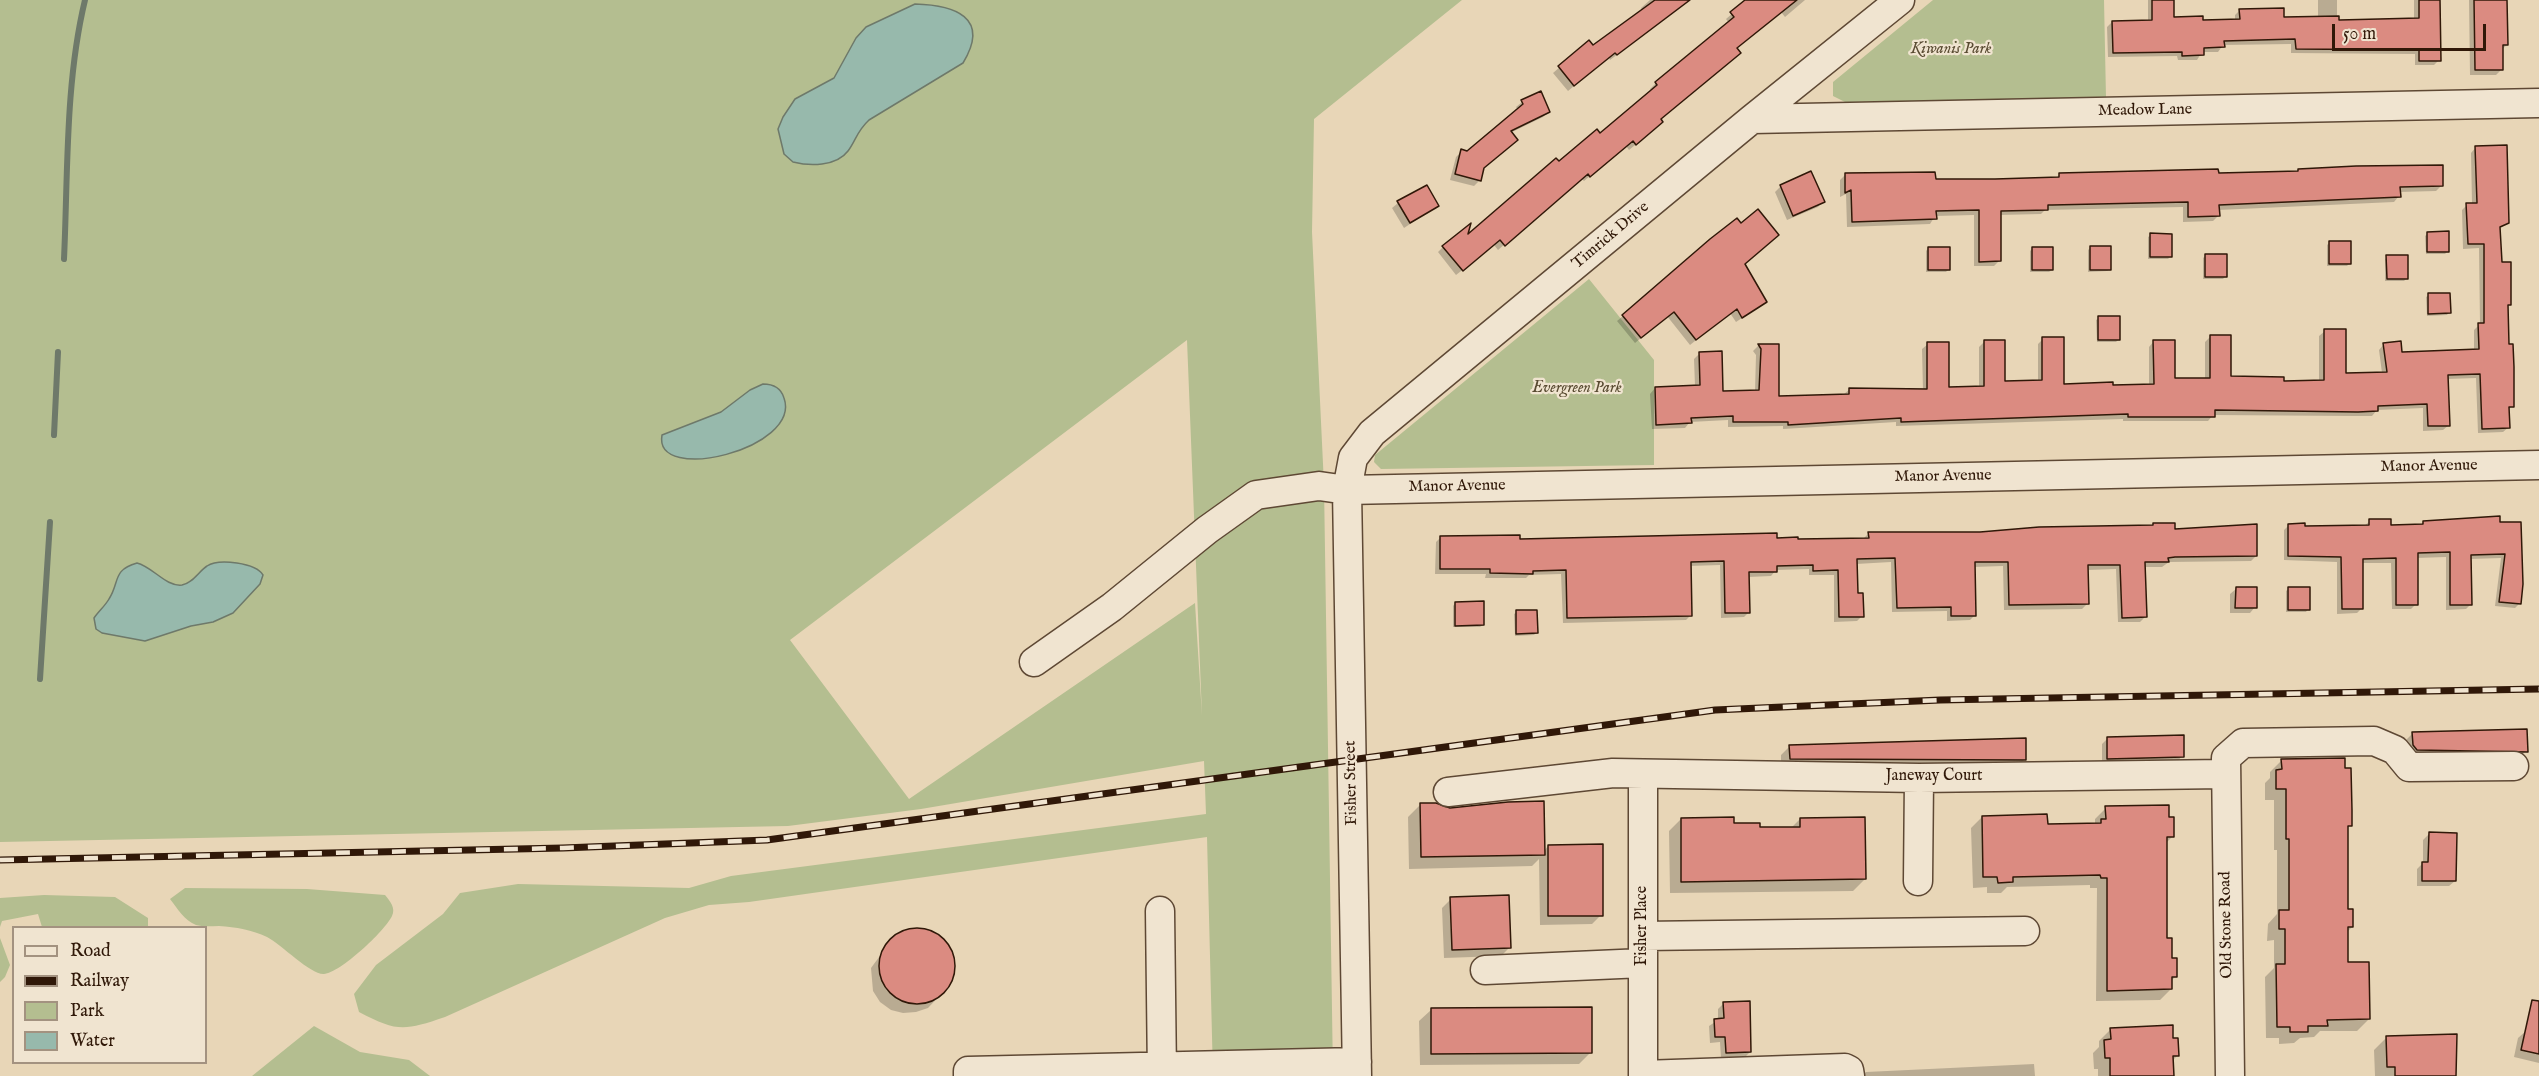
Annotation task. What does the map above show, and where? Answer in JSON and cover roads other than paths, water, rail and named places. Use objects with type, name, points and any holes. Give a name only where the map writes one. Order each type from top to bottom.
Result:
[{"type":"street","name":"Timrick Drive","points":[[1347,490],[1353,458],[1372,433],[1752,119],[1900,0]]},
{"type":"street","name":"Meadow Lane","points":[[1752,119],[2539,103]]},
{"type":"street","name":"Manor Avenue","points":[[1034,662],[1112,607],[1207,530],[1256,495],[1319,486],[1347,490],[2539,465]]},
{"type":"street","name":"Fisher Street","points":[[1347,490],[1357,1069]]},
{"type":"street","points":[[2224,774],[2226,758],[2243,743],[2374,741],[2396,750],[2409,767],[2514,766]]},
{"type":"street","name":"Janeway Court","points":[[1448,792],[1613,773],[1919,778],[2224,774]]},
{"type":"street","name":"Old Stone Road","points":[[2224,774],[2230,1076]]},
{"type":"street","name":"Fisher Place","points":[[1643,775],[1643,1076]]},
{"type":"street","points":[[1918,881],[1919,778]]},
{"type":"street","points":[[1160,911],[1162,1072]]},
{"type":"street","points":[[1485,970],[1643,949],[2025,931]]},
{"type":"street","points":[[1643,1076],[1845,1068],[1849,1070],[1850,1076]]},
{"type":"street","points":[[968,1076],[968,1071],[1162,1072],[1357,1069]]},
{"type":"water","points":[[915,4],[943,7],[955,11],[970,24],[973,35],[971,47],[963,63],[869,120],[848,151],[837,160],[822,164],[793,162],[784,154],[778,129],[795,99],[834,78],[856,38],[866,27]]},
{"type":"water","points":[[763,384],[776,387],[784,398],[784,416],[771,432],[751,445],[726,454],[701,459],[680,457],[665,450],[662,435],[721,412],[750,390]]},
{"type":"water","points":[[220,562],[253,567],[263,575],[260,584],[233,613],[213,622],[191,626],[145,641],[102,633],[96,629],[94,618],[109,599],[120,573],[137,563],[176,585],[186,584],[207,566]]},
{"type":"waterway","points":[[64,259],[71,96],[85,0]]},
{"type":"waterway","points":[[54,435],[58,352]]},
{"type":"waterway","points":[[40,679],[50,522]]},
{"type":"railway","points":[[0,860],[563,848],[767,840],[1715,710],[1940,700],[2539,689]]},
{"type":"park label","name":"Kiwanis Park","points":[[1951,50]]},
{"type":"park label","name":"Evergreen Park","points":[[1577,389]]}]
